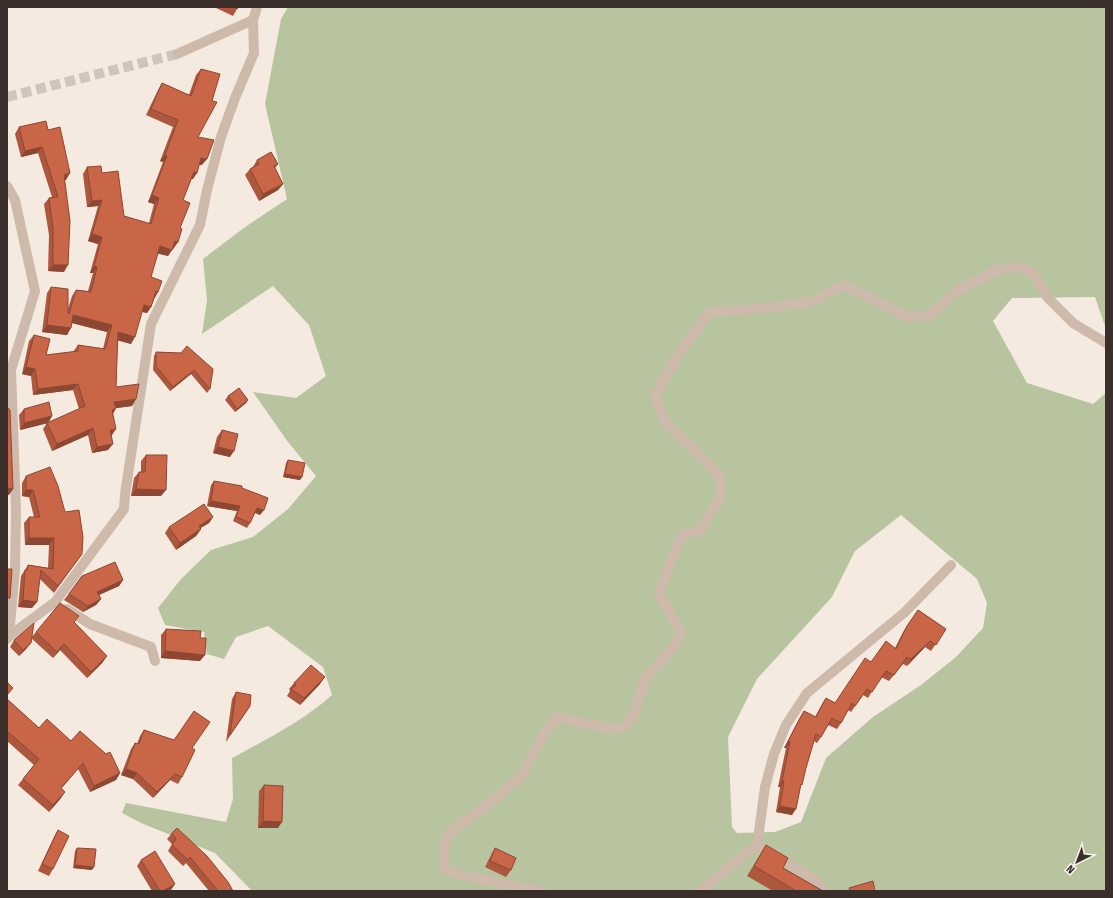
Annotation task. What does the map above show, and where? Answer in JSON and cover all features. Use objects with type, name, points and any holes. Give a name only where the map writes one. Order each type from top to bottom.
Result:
[{"type":"street","points":[[8,637],[55,602],[87,557],[124,510],[127,479],[152,324],[200,225],[207,190],[221,137],[235,98],[254,53],[253,20],[257,7]]},
{"type":"street","points":[[177,54],[253,20]]},
{"type":"street","points":[[7,186],[15,200],[35,291],[9,372],[16,511],[15,569],[8,637]]},
{"type":"street","points":[[540,891],[464,876],[444,869],[443,853],[445,841],[449,833],[496,798],[521,776],[546,731],[558,717],[611,729],[624,727],[633,717],[646,679],[673,647],[681,633],[660,593],[681,535],[699,531],[720,498],[720,476],[665,422],[655,394],[675,359],[710,312],[754,310],[811,302],[844,285],[908,317],[927,317],[961,288],[999,269],[1022,267],[1034,274],[1048,298],[1073,323],[1106,343]]},
{"type":"street","points":[[757,847],[765,787],[774,754],[786,725],[808,693],[905,612],[951,565]]},
{"type":"street","points":[[55,602],[90,624],[151,647],[155,661]]},
{"type":"street","points":[[700,891],[748,852],[757,847],[762,847],[809,876],[825,891]]},
{"type":"green space","points":[[288,7],[1106,7],[1106,329],[1095,297],[1012,298],[993,321],[1027,383],[1093,404],[1106,393],[1106,891],[252,891],[215,853],[141,823],[122,813],[126,803],[226,822],[233,799],[232,758],[297,721],[332,695],[323,667],[268,626],[236,637],[224,659],[207,654],[204,632],[165,625],[158,608],[181,579],[211,550],[253,537],[288,509],[316,476],[288,442],[253,392],[296,398],[326,376],[309,325],[273,286],[202,334],[207,300],[203,259],[245,227],[287,199],[265,104],[281,19]],"holes":[[[901,515],[977,579],[987,603],[983,628],[956,657],[921,685],[873,717],[826,758],[801,822],[775,832],[737,833],[732,827],[728,737],[757,679],[832,597],[855,551]]]},
{"type":"building","points":[[201,69],[220,74],[212,101],[217,102],[198,137],[214,140],[207,159],[201,158],[197,173],[194,172],[183,200],[190,203],[180,228],[182,229],[178,242],[175,241],[172,250],[160,246],[151,277],[162,281],[158,292],[156,291],[151,307],[144,305],[135,337],[118,332],[116,387],[139,384],[136,399],[114,402],[116,408],[112,410],[116,429],[110,430],[113,444],[97,447],[93,428],[57,444],[47,423],[85,406],[78,384],[38,389],[35,369],[26,367],[34,335],[50,339],[46,355],[78,351],[78,345],[105,349],[112,325],[73,315],[71,328],[47,325],[51,287],[68,289],[69,314],[76,290],[91,292],[97,267],[94,266],[102,237],[92,234],[102,200],[92,201],[87,167],[101,166],[102,173],[118,171],[124,216],[151,224],[159,198],[152,195],[167,156],[165,155],[178,120],[151,109],[162,83],[191,96]]},
{"type":"building","points":[[46,121],[48,130],[60,127],[70,173],[64,175],[70,221],[68,265],[53,265],[53,229],[49,198],[58,197],[42,147],[25,151],[19,127]]},
{"type":"building","points":[[271,152],[278,164],[274,166],[283,184],[263,194],[250,169],[259,164],[257,160]]},
{"type":"building","points":[[187,346],[213,369],[210,389],[194,370],[173,387],[156,366],[156,352],[181,353]]},
{"type":"building","points":[[239,388],[248,400],[237,409],[228,396]]},
{"type":"building","points":[[49,402],[52,416],[24,423],[24,409]]},
{"type":"building","points":[[7,407],[10,410],[13,489],[7,488]]},
{"type":"building","points":[[222,430],[238,434],[234,451],[218,447]]},
{"type":"building","points":[[146,455],[167,455],[166,490],[136,489],[139,472],[145,472]]},
{"type":"building","points":[[288,460],[305,463],[302,477],[285,474]]},
{"type":"building","points":[[50,467],[58,486],[65,512],[79,510],[83,537],[82,554],[58,586],[41,570],[37,602],[23,600],[25,570],[27,570],[28,565],[53,569],[54,538],[29,538],[29,517],[40,517],[33,490],[26,490],[26,476]]},
{"type":"building","points":[[214,481],[242,486],[242,488],[268,498],[264,510],[257,508],[250,523],[236,517],[240,506],[211,501]]},
{"type":"building","points":[[204,504],[213,517],[199,526],[201,529],[180,543],[169,527]]},
{"type":"building","points":[[115,562],[123,580],[97,592],[101,599],[88,606],[69,594],[82,576]]},
{"type":"building","points":[[7,569],[12,569],[10,598],[7,598]]},
{"type":"building","points":[[60,603],[79,616],[74,622],[107,656],[91,672],[64,644],[57,652],[36,632]]},
{"type":"building","points":[[918,610],[946,629],[936,645],[930,641],[911,659],[907,657],[894,675],[886,671],[872,692],[867,689],[855,706],[852,703],[841,723],[832,718],[821,737],[816,734],[802,785],[801,784],[796,809],[780,806],[784,781],[782,781],[790,742],[788,741],[804,711],[816,717],[826,698],[835,703],[865,658],[871,662],[886,641],[896,649],[907,626]]},
{"type":"building","points":[[34,623],[31,643],[23,650],[14,640]]},
{"type":"building","points":[[166,629],[201,631],[200,638],[206,638],[205,655],[165,651]]},
{"type":"building","points":[[311,665],[325,677],[304,698],[291,689],[296,685],[294,683]]},
{"type":"building","points":[[7,682],[13,688],[7,695]]},
{"type":"building","points":[[236,692],[251,695],[250,706],[230,735]]},
{"type":"building","points":[[7,699],[39,728],[47,719],[71,741],[80,731],[106,754],[110,752],[120,773],[94,786],[83,763],[61,788],[65,792],[53,805],[23,779],[39,759],[7,731]]},
{"type":"building","points":[[194,711],[210,722],[192,748],[195,750],[182,777],[175,774],[157,792],[137,773],[126,769],[135,743],[139,744],[144,730],[174,740]]},
{"type":"building","points":[[264,785],[283,786],[282,822],[263,821]]},
{"type":"building","points":[[177,828],[207,856],[228,882],[233,891],[218,891],[190,857],[188,860],[172,845],[176,839],[172,833]]},
{"type":"building","points":[[58,830],[69,836],[53,869],[42,864]]},
{"type":"building","points":[[766,845],[788,858],[783,868],[823,891],[796,891],[754,866]]},
{"type":"building","points":[[77,848],[96,849],[94,867],[75,865]]},
{"type":"building","points":[[495,848],[516,858],[511,870],[490,861]]},
{"type":"building","points":[[155,851],[175,884],[163,891],[160,891],[141,860]]},
{"type":"building","points":[[873,881],[875,891],[850,891],[849,888]]},
{"type":"tunnel","points":[[7,97],[177,54]]}]
